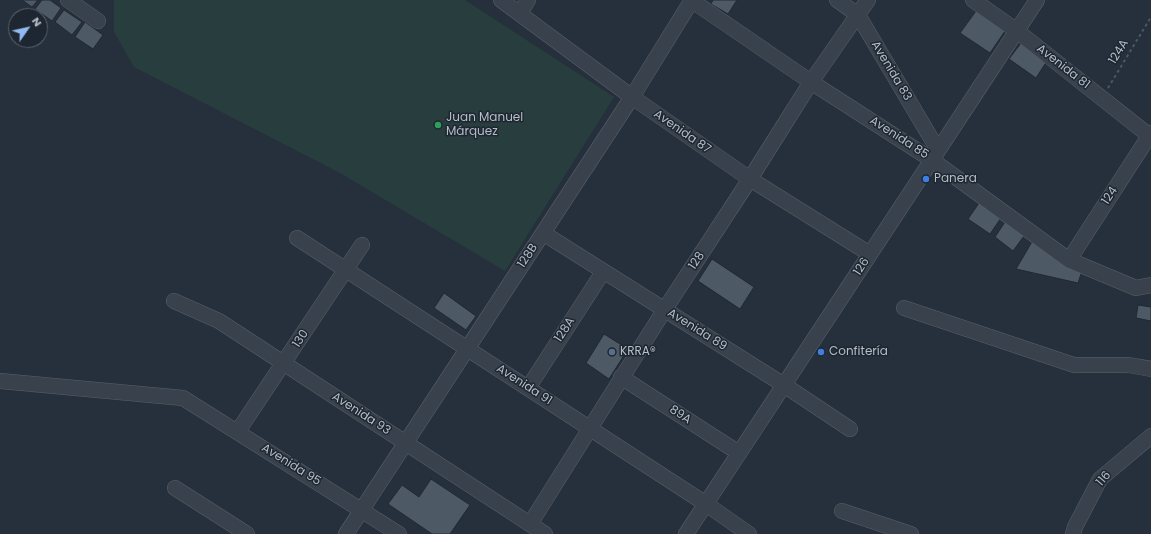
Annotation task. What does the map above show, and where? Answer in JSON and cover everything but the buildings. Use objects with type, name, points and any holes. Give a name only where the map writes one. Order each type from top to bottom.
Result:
[{"type":"street","points":[[68,0],[98,21]]},
{"type":"street","name":"Avenida 87","points":[[500,0],[520,13],[632,97],[750,179],[870,254]]},
{"type":"street","points":[[520,13],[528,0]]},
{"type":"street","name":"Avenida 85","points":[[691,0],[811,82],[935,155],[1069,260],[1136,288],[1151,285]]},
{"type":"street","name":"128B","points":[[346,534],[632,97],[691,0]]},
{"type":"street","name":"Avenida 83","points":[[837,0],[858,15],[935,155]]},
{"type":"street","name":"128","points":[[530,524],[664,309],[750,179],[811,82],[868,0]]},
{"type":"street","name":"Avenida 81","points":[[973,0],[1017,31],[1150,135]]},
{"type":"street","name":"126","points":[[686,534],[1037,0]]},
{"type":"street","name":"124","points":[[1069,260],[1150,135]]},
{"type":"street","name":"Avenida 89","points":[[543,233],[784,385],[850,429]]},
{"type":"street","name":"Avenida 91","points":[[297,238],[706,504],[749,534]]},
{"type":"street","name":"130","points":[[238,431],[362,245]]},
{"type":"street","name":"128A","points":[[528,388],[603,272]]},
{"type":"street","name":"Avenida 93","points":[[174,301],[219,321],[545,534]]},
{"type":"street","points":[[904,308],[1074,365],[1129,366],[1151,369]]},
{"type":"street","name":"89A","points":[[621,377],[739,453]]},
{"type":"street","name":"Avenida 95","points":[[0,381],[183,398],[238,431],[399,534]]},
{"type":"street","name":"116","points":[[1073,534],[1075,527],[1100,479],[1151,436]]},
{"type":"street","points":[[175,488],[246,534]]},
{"type":"street","points":[[842,511],[911,534]]},
{"type":"path","name":"124A","points":[[1102,97],[1151,17]]},
{"type":"green space","name":"Juan Manuel Márquez","points":[[114,0],[465,0],[614,97],[505,271],[340,173],[134,67],[114,32]]},
{"type":"place","name":"Juan Manuel Márquez","points":[[438,125]]},
{"type":"place","name":"Panera","points":[[926,179]]},
{"type":"place","name":"KRRA®","points":[[612,352]]},
{"type":"place","name":"Confitería","points":[[821,352]]}]
